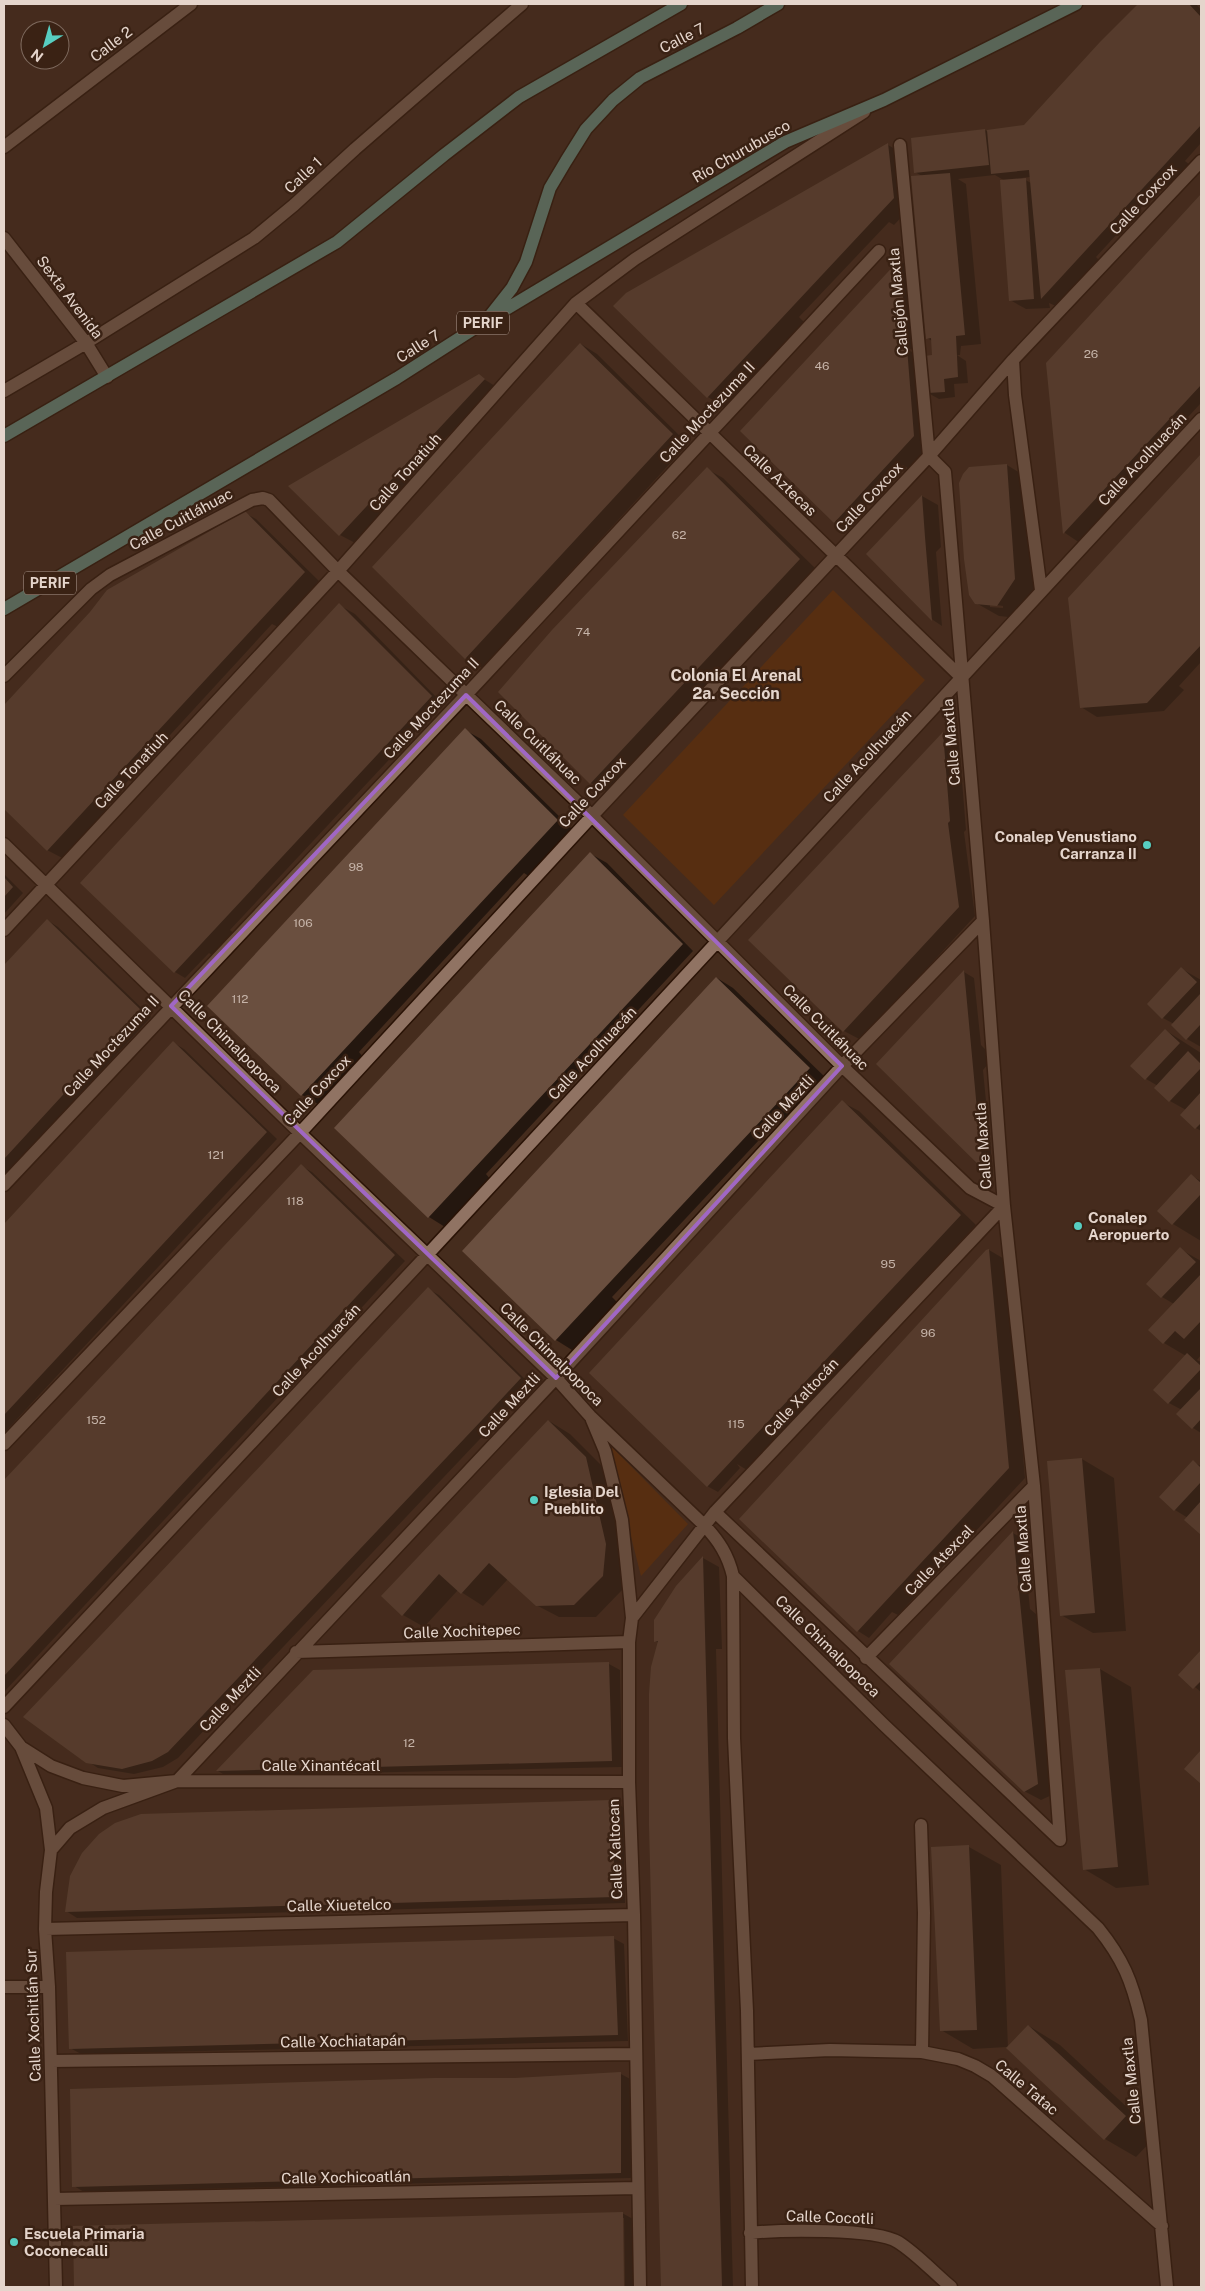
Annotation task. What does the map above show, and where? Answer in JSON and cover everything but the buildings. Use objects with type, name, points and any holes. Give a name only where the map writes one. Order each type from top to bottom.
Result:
[{"type":"main road","name":"Calle 7","points":[[4,436],[107,378],[337,242],[519,97],[681,4]]},
{"type":"main road","name":"Calle 7","points":[[4,609],[397,378],[486,321],[512,288],[526,262],[550,188],[586,129],[606,107],[640,78],[778,4]]},
{"type":"main road","name":"Río Churubusco","points":[[486,321],[785,142],[884,100],[1076,4]]},
{"type":"street","name":"Calle 2","points":[[4,146],[191,4]]},
{"type":"street","name":"Calle 1","points":[[86,344],[254,238],[294,205],[506,9],[522,4]]},
{"type":"street","name":"Calle Tonatiuh","points":[[4,930],[338,571],[576,303],[635,259],[884,100]]},
{"type":"street","name":"Callejón Maxtla","points":[[900,145],[929,456]]},
{"type":"street","name":"Calle Coxcox","points":[[4,1444],[300,1133],[592,816],[836,557],[929,456],[1013,360],[1201,161]]},
{"type":"street","name":"Sexta Avenida","points":[[4,238],[86,344],[107,378]]},
{"type":"street","name":"Calle Moctezuma II","points":[[4,1185],[466,695],[879,251]]},
{"type":"street","name":"Calle Aztecas","points":[[576,303],[962,678]]},
{"type":"street","points":[[4,391],[86,344]]},
{"type":"street","points":[[1013,360],[1015,395],[1041,590]]},
{"type":"street","name":"Calle Acolhuacán","points":[[4,1707],[428,1254],[1201,419]]},
{"type":"street","name":"Calle Maxtla","points":[[866,1658],[1060,1840],[1034,1486],[1004,1206],[983,921],[945,472],[929,456]]},
{"type":"street","name":"Calle Cuitláhuac","points":[[4,676],[91,589],[110,575],[252,500],[263,498],[273,504],[338,571],[592,816],[842,1066],[970,1188],[1004,1206]]},
{"type":"street","name":"Calle Chimalpopoca","points":[[4,844],[300,1133],[556,1378],[590,1416],[704,1525],[724,1550],[729,1559],[733,1576],[1064,1898]]},
{"type":"street","name":"Calle Meztli","points":[[51,1850],[70,1828],[103,1808],[177,1781],[296,1652],[556,1378],[842,1066],[983,921]]},
{"type":"street","name":"Calle Xaltocán","points":[[632,1618],[715,1512],[1004,1206]]},
{"type":"street","name":"Calle Xaltocan","points":[[590,1416],[605,1451],[622,1520],[632,1618],[629,1642],[629,1782],[634,1915],[634,2054],[640,2287]]},
{"type":"street","name":"Calle Atexcal","points":[[866,1658],[1034,1486]]},
{"type":"street","points":[[715,1512],[866,1658]]},
{"type":"street","points":[[733,1576],[734,1738],[748,2054],[752,2287]]},
{"type":"street","name":"Calle Xochitepec","points":[[296,1652],[629,1642]]},
{"type":"street","points":[[4,1725],[22,1747]]},
{"type":"street","name":"Calle Xinantécatl","points":[[22,1747],[51,1766],[83,1778],[123,1786],[177,1781],[629,1782]]},
{"type":"street","name":"Calle Xochitlán Sur","points":[[22,1747],[46,1808],[51,1850],[46,1892],[45,1929],[49,1986],[56,2287]]},
{"type":"street","points":[[921,1825],[924,1913],[922,2052]]},
{"type":"street","name":"Calle Maxtla","points":[[1064,1898],[1098,1928],[1117,1952],[1134,1991],[1141,2020],[1167,2287]]},
{"type":"street","name":"Calle Xiuetelco","points":[[45,1929],[634,1915]]},
{"type":"street","points":[[4,1987],[49,1986]]},
{"type":"street","name":"Calle Tatac","points":[[748,2054],[830,2050],[922,2052],[958,2059],[976,2066],[992,2076],[1162,2226]]},
{"type":"street","name":"Calle Xochiatapán","points":[[51,2061],[634,2054]]},
{"type":"street","name":"Calle Xochicoatlán","points":[[54,2198],[638,2188]]},
{"type":"street","name":"Calle Cocotli","points":[[750,2233],[768,2231],[838,2232],[884,2236],[898,2242],[951,2287]]},
{"type":"highlighted area","points":[[466,695],[842,1066],[556,1378],[171,1006]]},
{"type":"shaded area","points":[[833,590],[925,680],[714,905],[623,815]]},
{"type":"shaded area","points":[[607,1442],[688,1524],[641,1576]]},
{"type":"place","name":"Conalep Venustiano Carranza II","points":[[1147,845]]},
{"type":"place","name":"Conalep Aeropuerto","points":[[1078,1226]]},
{"type":"place","name":"Iglesia Del Pueblito","points":[[534,1500]]},
{"type":"place","name":"Escuela Primaria Coconecalli","points":[[14,2242]]},
{"type":"district","name":"Colonia El Arenal 2a. Sección","points":[[736,684]]}]
